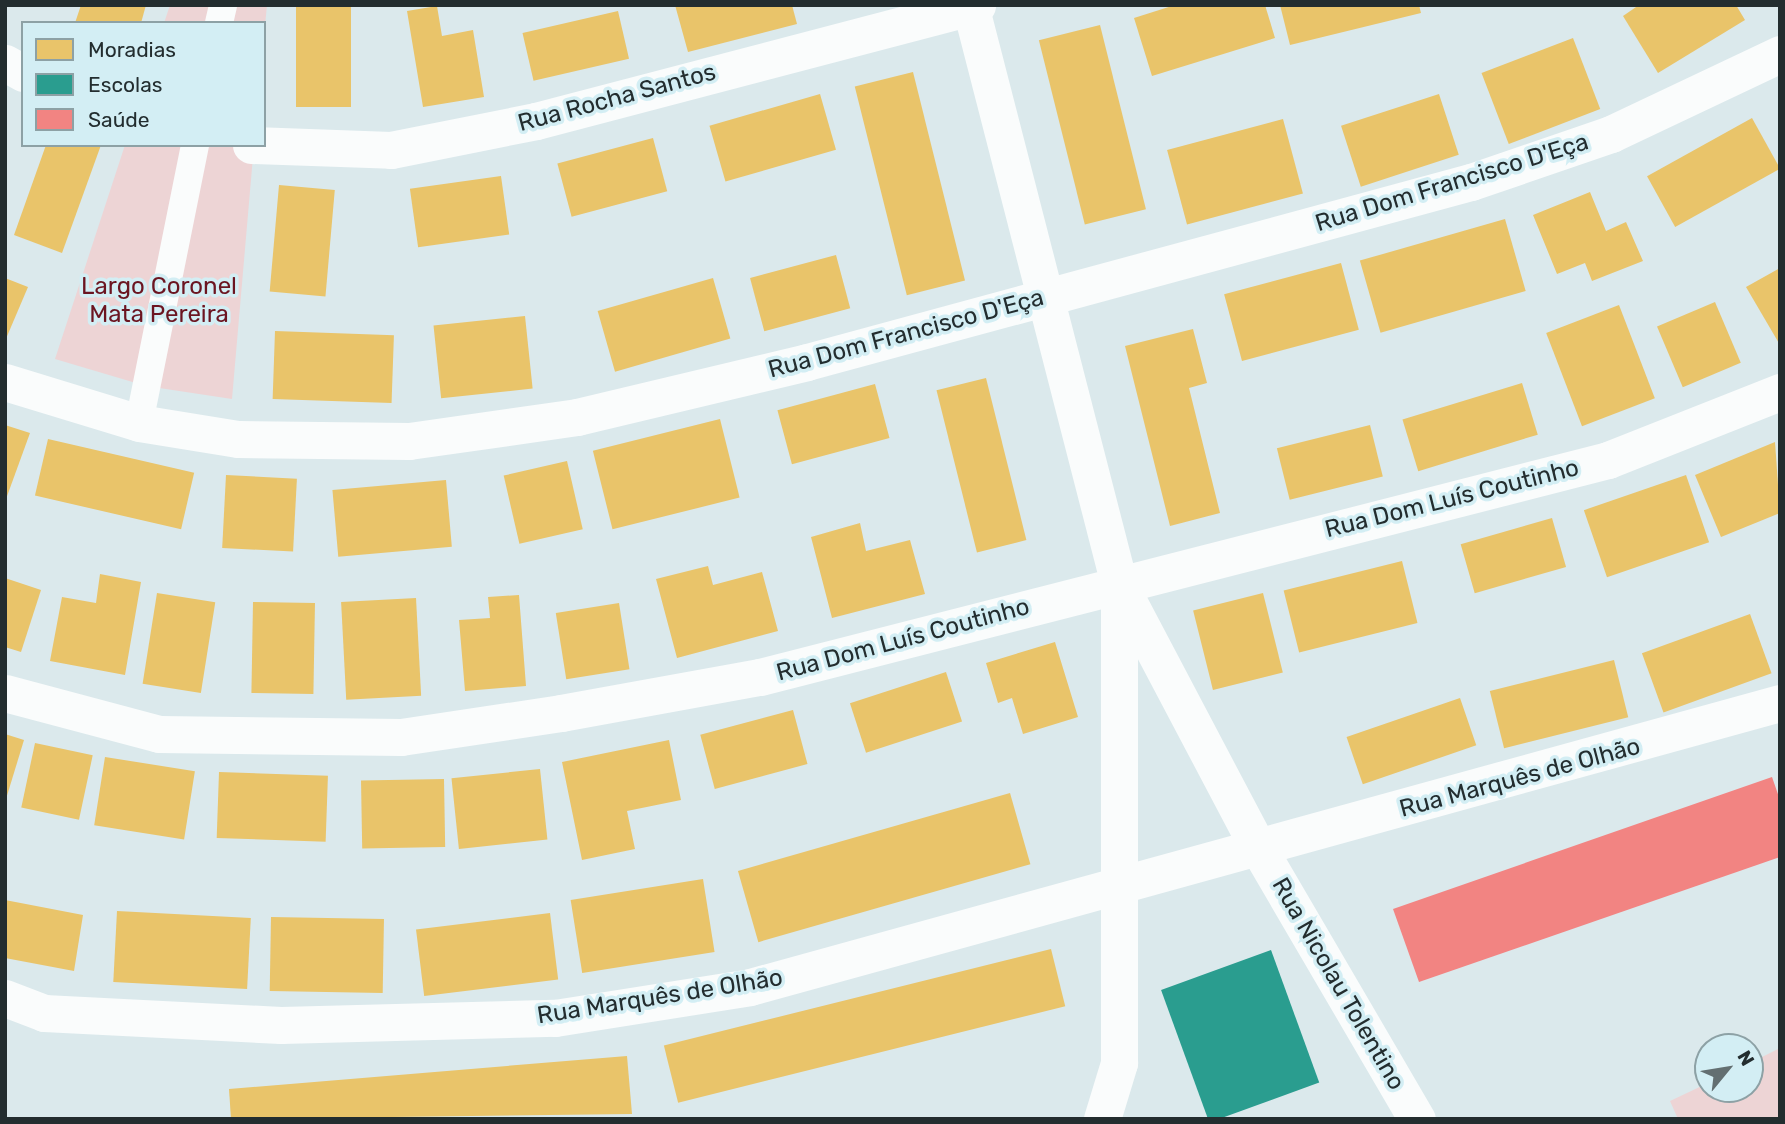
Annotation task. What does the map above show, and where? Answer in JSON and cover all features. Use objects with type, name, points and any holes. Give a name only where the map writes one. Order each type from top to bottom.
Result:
[{"type":"street","name":"Rua Rocha Santos","points":[[266,145],[404,147],[536,121],[972,6]]},
{"type":"street","points":[[972,6],[1119,584],[1259,849]]},
{"type":"street","name":"Rua Dom Francisco D'Eça","points":[[5,382],[139,423],[237,439],[409,441],[577,417],[1471,182],[1611,134],[1780,54]]},
{"type":"street","points":[[5,63],[21,72]]},
{"type":"street","points":[[139,423],[195,147]]},
{"type":"street","name":"Rua Dom Luís Coutinho","points":[[5,694],[159,734],[401,737],[760,677],[1608,460],[1780,392]]},
{"type":"street","points":[[1102,1119],[1119,1063],[1119,584]]},
{"type":"street","name":"Rua Marquês de Olhão","points":[[5,998],[44,1013],[210,1023],[555,1018],[750,987],[1118,889],[1780,703]]},
{"type":"street","name":"Rua Nicolau Tolentino","points":[[1259,849],[1417,1119]]},
{"type":"green space","points":[[170,5],[267,5],[265,21],[165,21]]},
{"type":"green space","name":"Largo Coronel Mata Pereira","points":[[124,147],[254,147],[232,399],[146,386],[55,359]]},
{"type":"green space","points":[[1780,1048],[1780,1119],[1678,1119],[1670,1101],[1694,1090],[1694,1103],[1764,1103],[1764,1056]]},
{"type":"building: Moradias","points":[[81,5],[146,5],[142,21],[76,21]]},
{"type":"building: Moradias","points":[[296,5],[351,5],[351,107],[296,107]]},
{"type":"building: Moradias","points":[[675,5],[792,5],[797,24],[688,52]]},
{"type":"building: Moradias","points":[[1175,5],[1265,5],[1275,38],[1152,76],[1134,18]]},
{"type":"building: Moradias","points":[[1280,5],[1419,5],[1421,13],[1290,45]]},
{"type":"building: Moradias","points":[[1639,5],[1736,5],[1745,20],[1658,73],[1623,16]]},
{"type":"building: Moradias","points":[[437,6],[442,36],[473,30],[484,97],[423,107],[407,11]]},
{"type":"building: Moradias","points":[[618,11],[629,59],[534,81],[523,33]]},
{"type":"building: Moradias","points":[[1100,25],[1146,209],[1085,225],[1039,40]]},
{"type":"building: Moradias","points":[[1573,38],[1600,109],[1509,144],[1482,73]]},
{"type":"building: Moradias","points":[[913,72],[965,281],[907,295],[855,87]]},
{"type":"building: Moradias","points":[[820,94],[836,150],[725,181],[709,126]]},
{"type":"building: Moradias","points":[[1439,94],[1459,155],[1361,187],[1341,126]]},
{"type":"building: Moradias","points":[[1752,118],[1780,169],[1675,227],[1647,176]]},
{"type":"building: Moradias","points":[[1283,119],[1303,193],[1187,224],[1167,150]]},
{"type":"building: Moradias","points":[[653,138],[667,191],[572,217],[557,164]]},
{"type":"building: Moradias","points":[[45,147],[100,147],[62,253],[14,235]]},
{"type":"building: Moradias","points":[[501,176],[509,234],[418,247],[410,189]]},
{"type":"building: Moradias","points":[[279,185],[335,190],[325,296],[270,292]]},
{"type":"building: Moradias","points":[[1590,192],[1606,231],[1626,222],[1643,261],[1592,281],[1585,263],[1557,274],[1533,215]]},
{"type":"building: Moradias","points":[[1505,219],[1526,291],[1381,333],[1360,261]]},
{"type":"building: Moradias","points":[[836,255],[850,308],[764,331],[750,278]]},
{"type":"building: Moradias","points":[[1341,263],[1359,330],[1242,361],[1224,294]]},
{"type":"building: Moradias","points":[[1780,268],[1780,345],[1746,287]]},
{"type":"building: Moradias","points":[[5,278],[28,287],[5,341]]},
{"type":"building: Moradias","points":[[713,278],[730,339],[615,372],[598,311]]},
{"type":"building: Moradias","points":[[1715,302],[1741,363],[1683,387],[1657,327]]},
{"type":"building: Moradias","points":[[1619,305],[1655,398],[1582,426],[1546,333]]},
{"type":"building: Moradias","points":[[525,316],[533,389],[441,398],[434,326]]},
{"type":"building: Moradias","points":[[1193,329],[1207,383],[1189,388],[1220,513],[1170,526],[1125,346]]},
{"type":"building: Moradias","points":[[275,331],[394,335],[392,403],[273,399]]},
{"type":"building: Moradias","points":[[986,378],[1026,540],[977,552],[937,390]]},
{"type":"building: Moradias","points":[[1522,383],[1538,435],[1418,471],[1402,420]]},
{"type":"building: Moradias","points":[[875,384],[889,438],[792,464],[777,410]]},
{"type":"building: Moradias","points":[[720,419],[740,498],[612,529],[593,451]]},
{"type":"building: Moradias","points":[[5,425],[30,433],[6,499],[5,499]]},
{"type":"building: Moradias","points":[[1370,425],[1383,476],[1290,500],[1277,448]]},
{"type":"building: Moradias","points":[[48,439],[194,473],[181,529],[35,496]]},
{"type":"building: Moradias","points":[[1775,442],[1780,513],[1721,537],[1695,475]]},
{"type":"building: Moradias","points":[[567,461],[583,529],[519,544],[504,476]]},
{"type":"building: Moradias","points":[[226,475],[297,479],[293,552],[222,548]]},
{"type":"building: Moradias","points":[[1686,475],[1709,542],[1607,577],[1584,510]]},
{"type":"building: Moradias","points":[[446,480],[452,547],[338,557],[332,490]]},
{"type":"building: Moradias","points":[[1552,518],[1566,567],[1475,593],[1461,544]]},
{"type":"building: Moradias","points":[[860,523],[866,551],[910,540],[925,594],[832,618],[811,537]]},
{"type":"building: Moradias","points":[[1402,561],[1417,623],[1299,653],[1284,591]]},
{"type":"building: Moradias","points":[[708,566],[713,585],[762,572],[778,631],[677,658],[656,579]]},
{"type":"building: Moradias","points":[[100,574],[141,582],[125,675],[50,661],[62,597],[96,603]]},
{"type":"building: Moradias","points":[[5,578],[41,590],[21,652],[5,647]]},
{"type":"building: Moradias","points":[[157,593],[215,602],[201,693],[143,684]]},
{"type":"building: Moradias","points":[[1263,593],[1283,673],[1213,690],[1193,610]]},
{"type":"building: Moradias","points":[[519,595],[526,686],[465,691],[459,620],[490,618],[488,597]]},
{"type":"building: Moradias","points":[[416,598],[421,696],[346,700],[341,602]]},
{"type":"building: Moradias","points":[[253,602],[315,603],[313,694],[251,693]]},
{"type":"building: Moradias","points":[[619,603],[629,669],[566,679],[556,613]]},
{"type":"building: Moradias","points":[[1750,614],[1772,673],[1663,713],[1642,653]]},
{"type":"building: Moradias","points":[[1055,642],[1078,717],[1023,734],[1012,698],[998,703],[986,663]]},
{"type":"building: Moradias","points":[[1614,660],[1628,717],[1504,748],[1490,691]]},
{"type":"building: Moradias","points":[[946,672],[962,721],[866,753],[850,703]]},
{"type":"building: Moradias","points":[[1460,698],[1476,745],[1363,784],[1347,737]]},
{"type":"building: Moradias","points":[[793,710],[807,764],[715,789],[700,735]]},
{"type":"building: Moradias","points":[[5,734],[24,740],[6,799],[5,799]]},
{"type":"building: Moradias","points":[[669,740],[681,800],[627,811],[635,849],[582,860],[562,762]]},
{"type":"building: Moradias","points":[[35,743],[93,755],[79,820],[21,808]]},
{"type":"building: Moradias","points":[[105,757],[195,771],[184,839],[94,825]]},
{"type":"building: Moradias","points":[[540,769],[547,840],[459,849],[451,778]]},
{"type":"building: Moradias","points":[[219,772],[328,776],[326,842],[217,838]]},
{"type":"building: Moradias","points":[[444,779],[445,847],[362,848],[361,780]]},
{"type":"building: Moradias","points":[[1010,793],[1030,864],[758,942],[738,871]]},
{"type":"building: Moradias","points":[[703,879],[715,952],[582,973],[571,900]]},
{"type":"building: Moradias","points":[[5,900],[83,915],[74,971],[5,958]]},
{"type":"building: Moradias","points":[[117,911],[251,918],[247,989],[113,982]]},
{"type":"building: Moradias","points":[[550,913],[558,980],[424,996],[416,929]]},
{"type":"building: Moradias","points":[[271,917],[384,919],[383,993],[270,991]]},
{"type":"building: Moradias","points":[[1051,949],[1065,1006],[678,1103],[664,1046]]},
{"type":"building: Moradias","points":[[627,1056],[632,1114],[231,1119],[229,1089]]},
{"type":"building: Escolas","points":[[1271,950],[1319,1082],[1219,1119],[1208,1119],[1161,990]]},
{"type":"building: Saúde","points":[[1772,777],[1780,800],[1780,857],[1419,982],[1393,909]]}]
